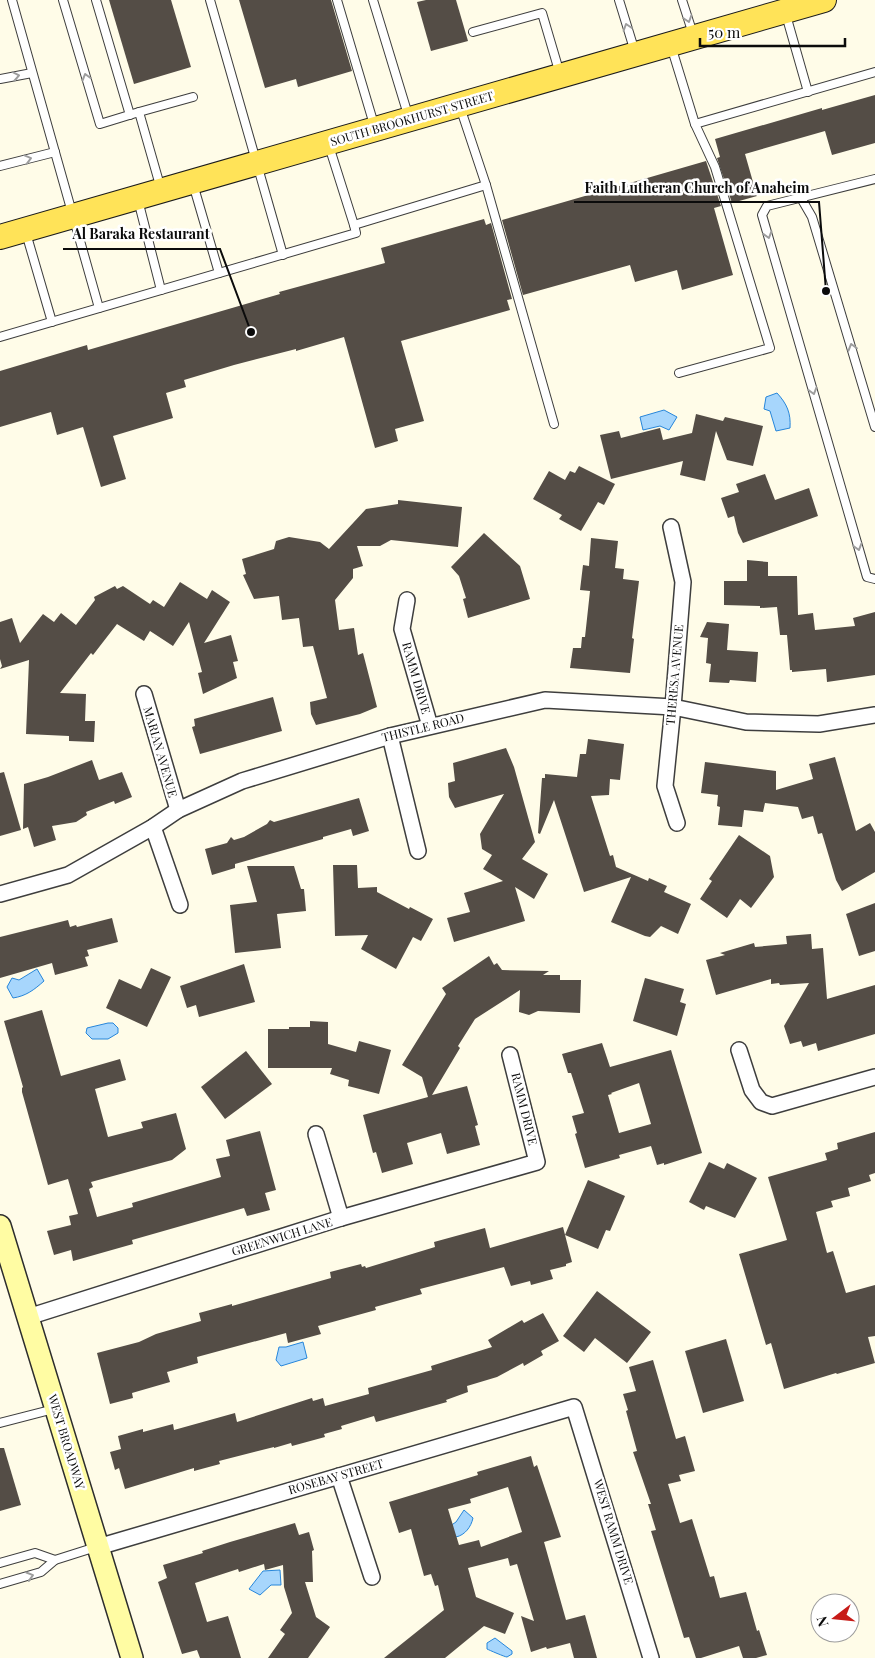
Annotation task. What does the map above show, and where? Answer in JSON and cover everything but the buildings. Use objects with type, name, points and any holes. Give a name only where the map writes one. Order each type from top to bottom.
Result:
[{"type":"main road","name":"SOUTH BROOKHURST STREET","points":[[0,237],[670,45],[814,1]]},
{"type":"main road","name":"WEST BROADWAY","points":[[0,1226],[132,1658]]},
{"type":"street","name":"THERESA AVENUE","points":[[671,527],[683,582],[665,786],[677,823]]},
{"type":"street","name":"RAMM DRIVE","points":[[407,600],[402,629],[430,726]]},
{"type":"street","name":"MARIAN AVENUE","points":[[144,694],[178,810]]},
{"type":"street","name":"THISTLE ROAD","points":[[0,894],[68,874],[153,827],[178,810],[242,781],[390,736],[545,700],[673,707],[746,722],[819,724],[875,714]]},
{"type":"street","points":[[390,736],[418,851]]},
{"type":"street","points":[[153,827],[180,905]]},
{"type":"street","points":[[738,1050],[752,1090],[761,1102],[772,1106],[875,1077]]},
{"type":"street","name":"RAMM DRIVE","points":[[510,1056],[537,1162]]},
{"type":"street","points":[[316,1134],[341,1218]]},
{"type":"street","name":"GREENWICH LANE","points":[[28,1317],[341,1218],[537,1162]]},
{"type":"street","name":"ROSEBAY STREET","points":[[98,1547],[574,1406]]},
{"type":"street","name":"WEST RAMM DRIVE","points":[[574,1406],[651,1658]]},
{"type":"street","points":[[339,1476],[372,1577]]},
{"type":"lane","points":[[12,0],[99,308]]},
{"type":"lane","points":[[63,0],[100,124],[193,97]]},
{"type":"lane","points":[[96,0],[130,115]]},
{"type":"lane","points":[[210,0],[283,254]]},
{"type":"lane","points":[[338,0],[375,130]]},
{"type":"lane","points":[[373,0],[409,120]]},
{"type":"lane","points":[[619,0],[636,54]]},
{"type":"lane","points":[[682,0],[694,38]]},
{"type":"lane","points":[[785,11],[808,92]]},
{"type":"lane","points":[[473,32],[542,13],[560,76]]},
{"type":"lane","points":[[670,45],[695,124],[715,167],[770,348],[679,374]]},
{"type":"lane","points":[[695,124],[875,72]]},
{"type":"lane","points":[[0,79],[32,73]]},
{"type":"lane","points":[[459,105],[486,185],[554,424]]},
{"type":"lane","points":[[139,112],[162,191]]},
{"type":"lane","points":[[0,337],[356,233],[328,143]]},
{"type":"lane","points":[[0,166],[55,152]]},
{"type":"lane","points":[[875,179],[767,206],[762,215],[867,577],[875,579]]},
{"type":"lane","points":[[193,182],[218,273]]},
{"type":"lane","points":[[354,225],[486,185]]},
{"type":"lane","points":[[137,198],[161,290]]},
{"type":"lane","points":[[800,198],[812,217],[875,427]]},
{"type":"lane","points":[[26,230],[52,322]]},
{"type":"lane","points":[[0,1424],[56,1408]]},
{"type":"lane","points":[[0,1584],[41,1572],[55,1560],[98,1547]]},
{"type":"lane","points":[[0,1563],[35,1553],[55,1560]]},
{"type":"water","points":[[777,393],[788,409],[790,428],[776,431],[770,411],[764,409],[766,397]]},
{"type":"water","points":[[664,410],[677,417],[669,430],[660,426],[643,430],[640,417]]},
{"type":"water","points":[[37,969],[44,981],[30,992],[13,998],[7,987],[12,978],[19,980]]},
{"type":"water","points":[[113,1023],[118,1028],[118,1033],[108,1039],[92,1039],[86,1033],[87,1028]]},
{"type":"water","points":[[303,1342],[307,1358],[281,1366],[276,1360],[279,1347]]},
{"type":"water","points":[[464,1510],[473,1518],[465,1532],[456,1537],[450,1526],[456,1522]]},
{"type":"water","points":[[280,1570],[281,1585],[271,1585],[260,1595],[249,1589],[263,1571]]},
{"type":"water","points":[[495,1638],[512,1651],[512,1654],[507,1657],[487,1649],[487,1643]]},
{"type":"place","name":"Faith Lutheran Church of Anaheim","points":[[826,291]]},
{"type":"place","name":"Al Baraka Restaurant","points":[[251,332]]}]
